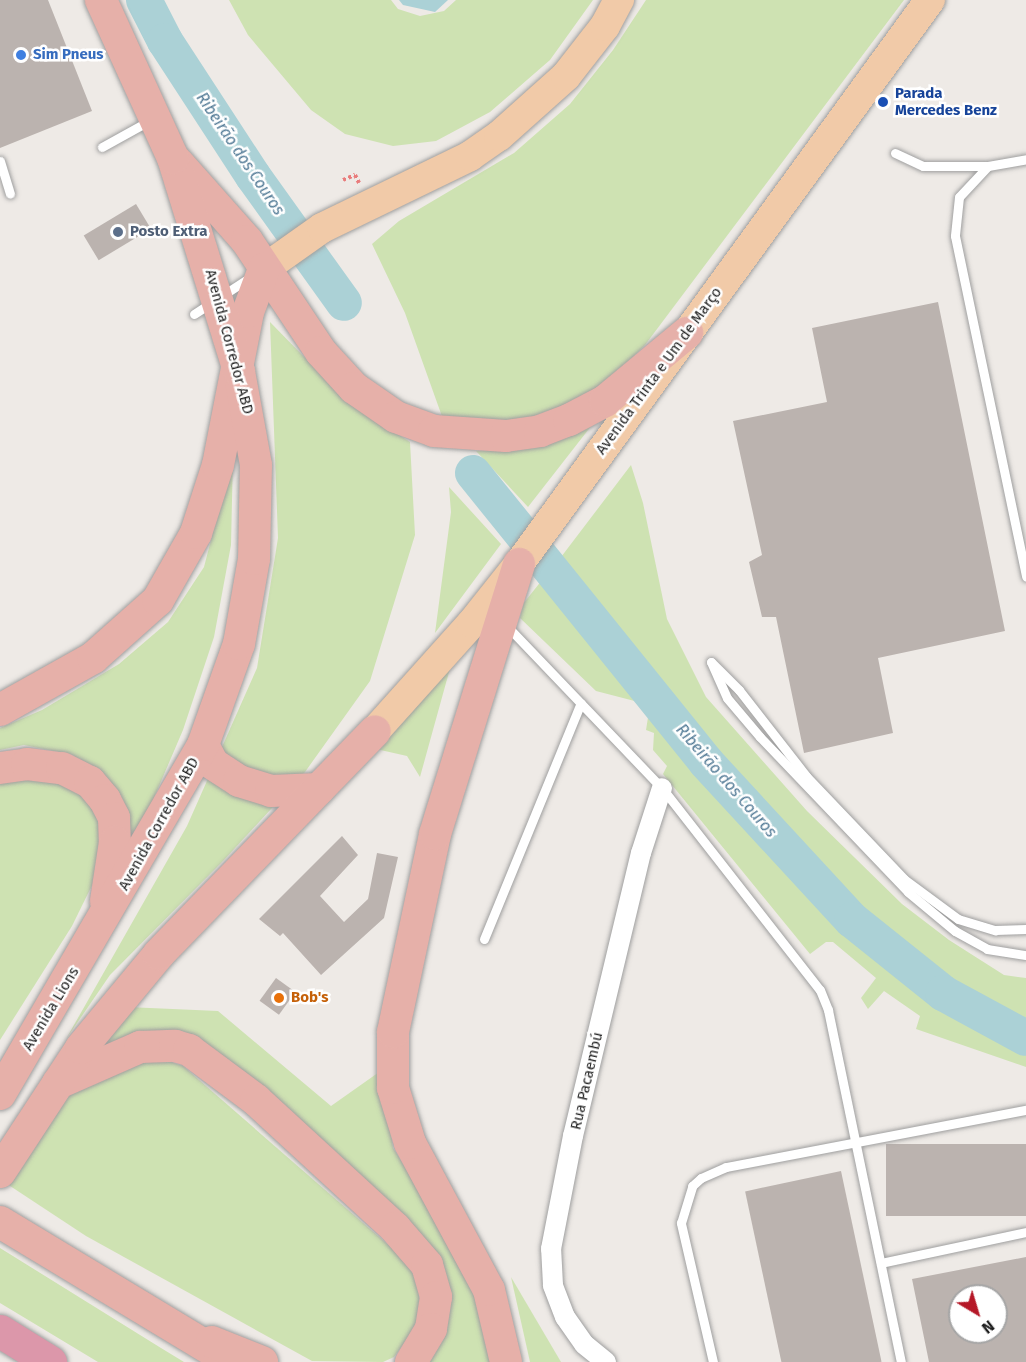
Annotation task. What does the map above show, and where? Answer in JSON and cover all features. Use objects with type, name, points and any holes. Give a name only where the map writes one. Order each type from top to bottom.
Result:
[{"type":"highway","name":"Avenida Corredor ABD","points":[[101,0],[152,119],[174,158],[206,306],[240,371],[256,465],[254,559],[239,644],[203,744],[102,924]]},
{"type":"highway","points":[[174,158],[271,263],[321,352],[354,388],[396,417],[434,431],[464,436],[506,436],[540,431],[569,420],[605,401],[687,333]]},
{"type":"highway","points":[[0,710],[93,658],[158,600],[195,533],[218,465],[240,371],[248,312],[271,263]]},
{"type":"highway","points":[[506,1362],[489,1290],[410,1143],[393,1088],[393,1032],[425,879],[500,619],[522,559]]},
{"type":"highway","points":[[0,1172],[55,1085],[159,954],[375,731]]},
{"type":"highway","points":[[203,744],[213,764],[238,782],[271,791],[319,789]]},
{"type":"highway","points":[[0,768],[27,764],[63,768],[90,782],[105,800],[114,818],[115,842],[102,924]]},
{"type":"highway","name":"Avenida Lions","points":[[0,1094],[102,924]]},
{"type":"highway","points":[[55,1085],[140,1047],[175,1046],[189,1050],[256,1100],[395,1228],[427,1265],[436,1296],[431,1329],[411,1362]]},
{"type":"highway","points":[[0,1222],[231,1362]]},
{"type":"highway","points":[[165,1323],[262,1362]]},
{"type":"highway","points":[[0,1331],[50,1362]]},
{"type":"main road","points":[[271,263],[322,228],[470,156],[499,136],[566,76],[605,26],[619,0]]},
{"type":"main road","name":"Avenida Trinta e Um de Março","points":[[375,731],[472,623],[522,559],[930,0]]},
{"type":"street","name":"Rua Pacaembú","points":[[606,1362],[584,1344],[565,1317],[554,1286],[551,1249],[573,1136],[641,853],[662,788]]},
{"type":"lane","points":[[102,147],[152,119]]},
{"type":"lane","points":[[895,153],[923,166],[987,166],[1026,159]]},
{"type":"lane","points":[[0,161],[10,194]]},
{"type":"lane","points":[[987,166],[959,197],[955,236],[1026,577]]},
{"type":"lane","points":[[206,306],[271,263]]},
{"type":"lane","points":[[500,619],[662,788],[820,990],[828,1010],[901,1362]]},
{"type":"lane","points":[[1026,929],[995,930],[958,919],[904,879],[807,777],[739,690],[711,662],[727,698],[760,737],[908,892],[955,931],[987,949],[1026,955]]},
{"type":"lane","points":[[484,939],[580,703]]},
{"type":"lane","points":[[713,1362],[681,1223],[692,1186],[726,1167],[1026,1110]]},
{"type":"lane","points":[[880,1263],[1026,1232]]},
{"type":"path","points":[[343,180],[355,175],[361,186]]},
{"type":"green space","points":[[229,0],[391,0],[398,9],[420,16],[444,11],[456,0],[593,0],[550,60],[490,112],[436,141],[393,146],[345,134],[311,110],[248,35]]},
{"type":"green space","points":[[646,0],[904,0],[645,345],[600,390],[556,416],[505,427],[444,422],[405,313],[372,244],[399,221],[514,153],[570,104],[613,50]]},
{"type":"green space","points":[[270,322],[349,403],[410,442],[415,535],[370,681],[305,772],[224,860],[110,975],[66,1039],[187,826],[257,668],[278,538]]},
{"type":"green space","points":[[592,425],[528,507],[476,451],[502,450]]},
{"type":"green space","points":[[233,456],[231,545],[214,637],[183,730],[150,807],[129,841],[111,789],[73,755],[24,745],[0,750],[0,728],[42,710],[119,664],[168,622],[204,567]]},
{"type":"green space","points":[[631,465],[643,503],[667,619],[706,697],[807,811],[902,904],[949,940],[1004,975],[1026,978],[1026,1028],[946,986],[853,910],[710,751],[555,565]]},
{"type":"green space","points":[[449,487],[501,544],[435,633],[451,512]]},
{"type":"green space","points":[[546,575],[699,760],[847,921],[942,1001],[1026,1046],[1026,1067],[916,1029],[920,1016],[884,991],[868,1009],[861,998],[876,978],[833,942],[826,942],[810,954],[663,774],[667,766],[653,750],[654,733],[646,730],[650,705],[596,691],[520,618],[523,604]]},
{"type":"green space","points":[[454,654],[420,777],[407,756],[376,749]]},
{"type":"green space","points":[[59,777],[84,790],[98,810],[102,865],[72,926],[0,1040],[0,779]]},
{"type":"green space","points":[[127,1007],[218,1011],[331,1106],[382,1070],[393,1148],[470,1269],[496,1362],[423,1362],[449,1290],[195,1045],[89,1051]]},
{"type":"green space","points":[[165,1060],[183,1066],[401,1256],[418,1281],[420,1301],[416,1327],[394,1357],[383,1362],[312,1361],[86,1236],[1,1180],[62,1095],[118,1064]]},
{"type":"green space","points":[[0,1248],[184,1362],[98,1362],[0,1303]]},
{"type":"green space","points":[[511,1277],[561,1362],[530,1362]]},
{"type":"water","points":[[399,0],[448,0],[435,12],[403,5]]},
{"type":"building","points":[[0,0],[48,0],[92,111],[0,148]]},
{"type":"building","name":"Posto Extra","points":[[136,204],[151,229],[99,260],[84,235]]},
{"type":"building","points":[[938,302],[1005,631],[878,658],[893,733],[804,753],[776,617],[762,617],[749,562],[762,555],[733,421],[827,402],[812,328]]},
{"type":"building","points":[[342,836],[358,855],[320,896],[344,922],[368,899],[377,853],[398,857],[384,918],[321,975],[283,933],[280,936],[259,919]]},
{"type":"building","name":"Bob's","points":[[276,978],[295,992],[279,1015],[260,1001]]},
{"type":"building","points":[[886,1144],[1026,1144],[1026,1216],[886,1216]]},
{"type":"building","points":[[841,1171],[882,1362],[781,1362],[745,1191]]},
{"type":"building","points":[[1026,1257],[1026,1362],[929,1362],[912,1279]]},
{"type":"waterway","name":"Ribeirão dos Couros","points":[[144,0],[165,41],[253,176],[344,303]]},
{"type":"waterway","name":"Ribeirão dos Couros","points":[[473,473],[706,762],[852,920],[943,993],[1026,1038]]},
{"type":"place","name":"Sim Pneus","points":[[21,55]]},
{"type":"place","name":"Parada Mercedes Benz","points":[[883,102]]},
{"type":"place","name":"Posto Extra","points":[[118,232]]},
{"type":"place","name":"Bob's","points":[[279,998]]}]
